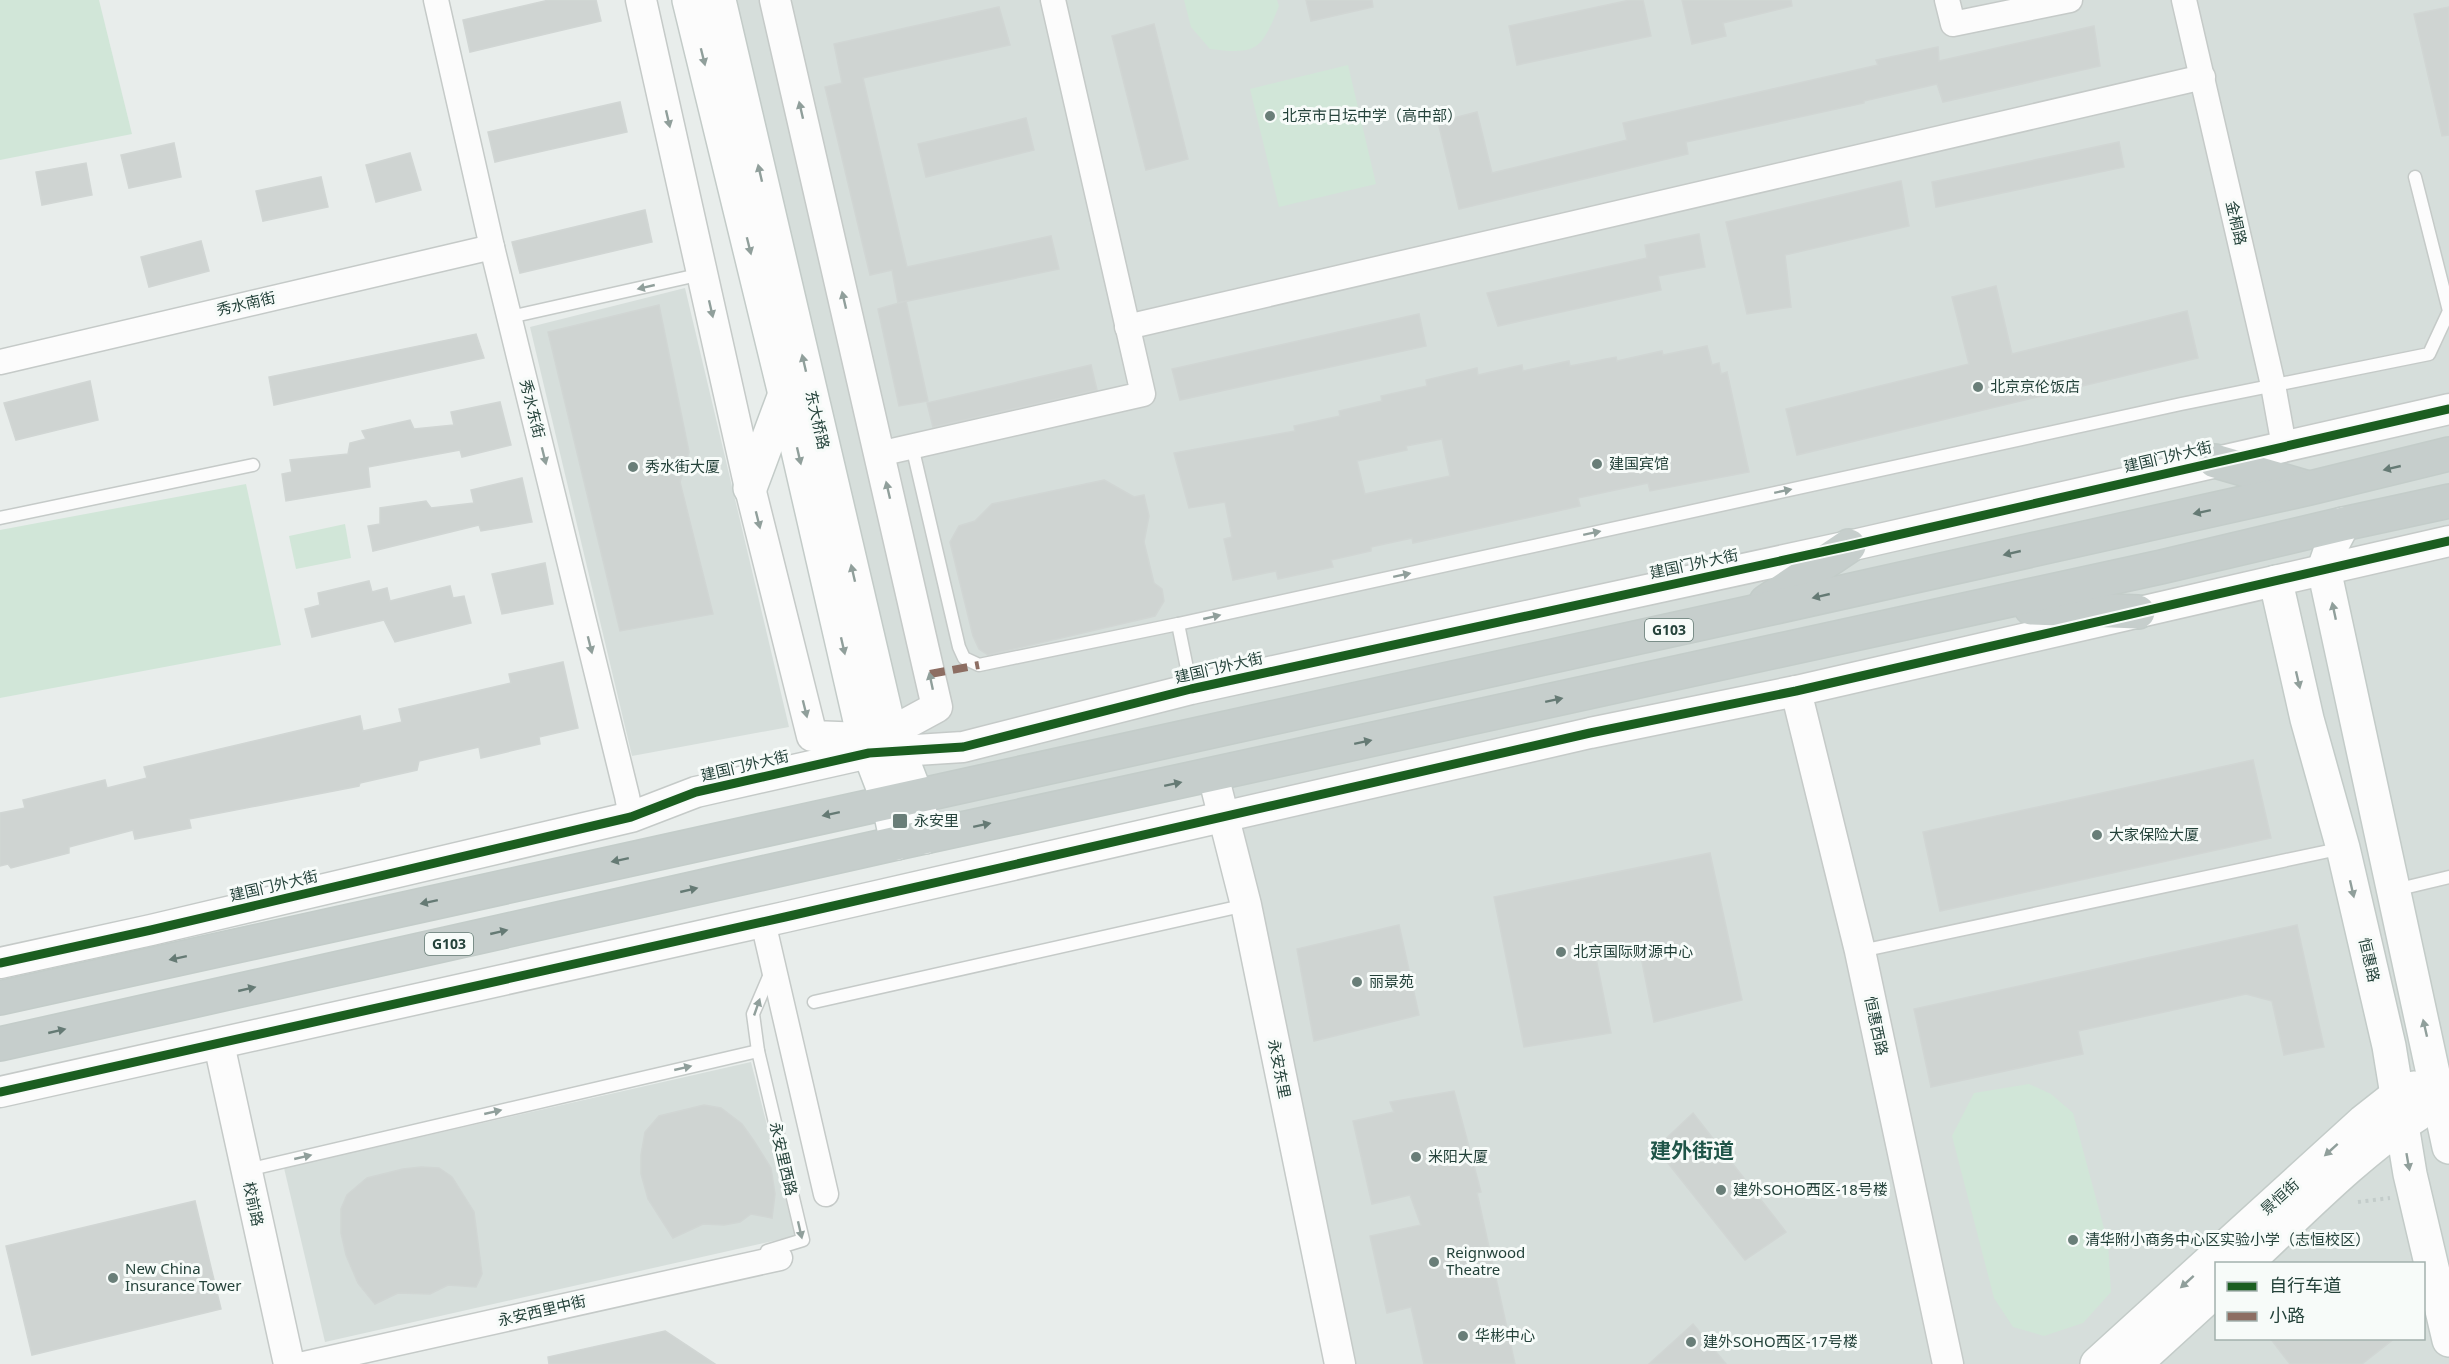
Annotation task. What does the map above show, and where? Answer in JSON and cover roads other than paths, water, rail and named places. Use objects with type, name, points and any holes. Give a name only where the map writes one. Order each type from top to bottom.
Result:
[{"type":"highway","name":"G103","points":[[0,998],[1753,612],[2310,488],[2449,454]]},
{"type":"highway","points":[[2215,461],[2310,488]]},
{"type":"highway","name":"G103","points":[[0,1044],[911,840],[2161,567],[2449,501]]},
{"type":"highway","points":[[1753,612],[1849,546]]},
{"type":"highway","points":[[1985,606],[2138,612]]},
{"type":"main road","name":"东大桥路","points":[[689,0],[785,394],[881,743],[902,798],[911,840]]},
{"type":"main road","name":"东大桥路","points":[[719,0],[881,743]]},
{"type":"main road","points":[[750,488],[785,394]]},
{"type":"main road","points":[[2343,524],[2333,543],[2324,569],[2394,890],[2443,1087],[2449,1147]]},
{"type":"main road","name":"恒惠路","points":[[2276,582],[2307,719],[2343,848],[2389,1046],[2410,1174],[2449,1341]]},
{"type":"main road","points":[[2289,643],[2318,637],[2333,649],[2350,724],[2379,819]]},
{"type":"main road","name":"景恒街","points":[[2097,1364],[2363,1122],[2399,1110],[2443,1087]]},
{"type":"main road","name":"景恒街","points":[[2246,1262],[2358,1161],[2399,1110]]},
{"type":"main road","points":[[2139,1363],[2215,1292]]},
{"type":"street","name":"秀水东街","points":[[436,0],[492,247],[631,817]]},
{"type":"street","points":[[641,0],[750,488],[812,736],[881,743],[937,707],[776,0]]},
{"type":"street","points":[[879,454],[1143,394],[1053,0]]},
{"type":"street","points":[[1947,0],[1953,24],[2070,0]]},
{"type":"street","name":"金桐路","points":[[2184,0],[2273,385],[2284,446]]},
{"type":"street","points":[[1127,327],[2203,77]]},
{"type":"street","name":"秀水南街","points":[[0,362],[492,247]]},
{"type":"street","name":"建国门外大街","points":[[0,963],[151,930],[631,817],[696,792],[881,743],[963,747],[1191,689],[1849,546],[2449,409]]},
{"type":"street","points":[[0,1092],[763,922],[1590,733],[1796,691],[2449,541]]},
{"type":"street","name":"恒惠西路","points":[[1796,691],[1860,951],[1948,1364]]},
{"type":"street","name":"永安东里","points":[[1213,775],[1246,905],[1340,1364]]},
{"type":"street","points":[[763,922],[826,1194]]},
{"type":"street","points":[[46,987],[151,930]]},
{"type":"street","name":"校前路","points":[[219,1044],[289,1364]]},
{"type":"street","name":"永安西里中街","points":[[304,1364],[780,1258]]},
{"type":"lane","points":[[912,446],[958,647],[964,658],[979,665],[1178,624],[2273,385],[2430,354],[2449,311],[2415,177]]},
{"type":"lane","points":[[510,317],[703,274]]},
{"type":"lane","points":[[0,518],[253,465]]},
{"type":"lane","points":[[1178,624],[1191,689]]},
{"type":"lane","points":[[1860,951],[2343,848]]},
{"type":"lane","points":[[2394,890],[2449,877]]},
{"type":"lane","points":[[814,1002],[1246,905]]},
{"type":"lane","name":"永安里西路","points":[[692,1278],[724,1264],[803,1240],[758,1051],[753,1014],[774,965]]},
{"type":"lane","points":[[246,1170],[758,1051]]},
{"type":"place","name":"北京市日坛中学（高中部）","points":[[1270,116]]},
{"type":"place","name":"北京京伦饭店","points":[[1978,387]]},
{"type":"place","name":"建国宾馆","points":[[1597,464]]},
{"type":"place","name":"秀水街大厦","points":[[633,467]]},
{"type":"place","name":"永安里","points":[[900,821]]},
{"type":"place","name":"大家保险大厦","points":[[2097,835]]},
{"type":"place","name":"北京国际财源中心","points":[[1561,952]]},
{"type":"place","name":"丽景苑","points":[[1357,982]]},
{"type":"place","name":"米阳大厦","points":[[1416,1157]]},
{"type":"place","name":"建外SOHO西区-18号楼","points":[[1721,1190]]},
{"type":"place","name":"清华附小商务中心区实验小学（志恒校区）","points":[[2073,1240]]},
{"type":"place","name":"Reignwood Theatre","points":[[1434,1262]]},
{"type":"place","name":"New China Insurance Tower","points":[[113,1278]]},
{"type":"place","name":"华彬中心","points":[[1463,1336]]},
{"type":"place","name":"建外SOHO西区-17号楼","points":[[1691,1342]]},
{"type":"district","name":"建外街道","points":[[1692,1151]]}]
